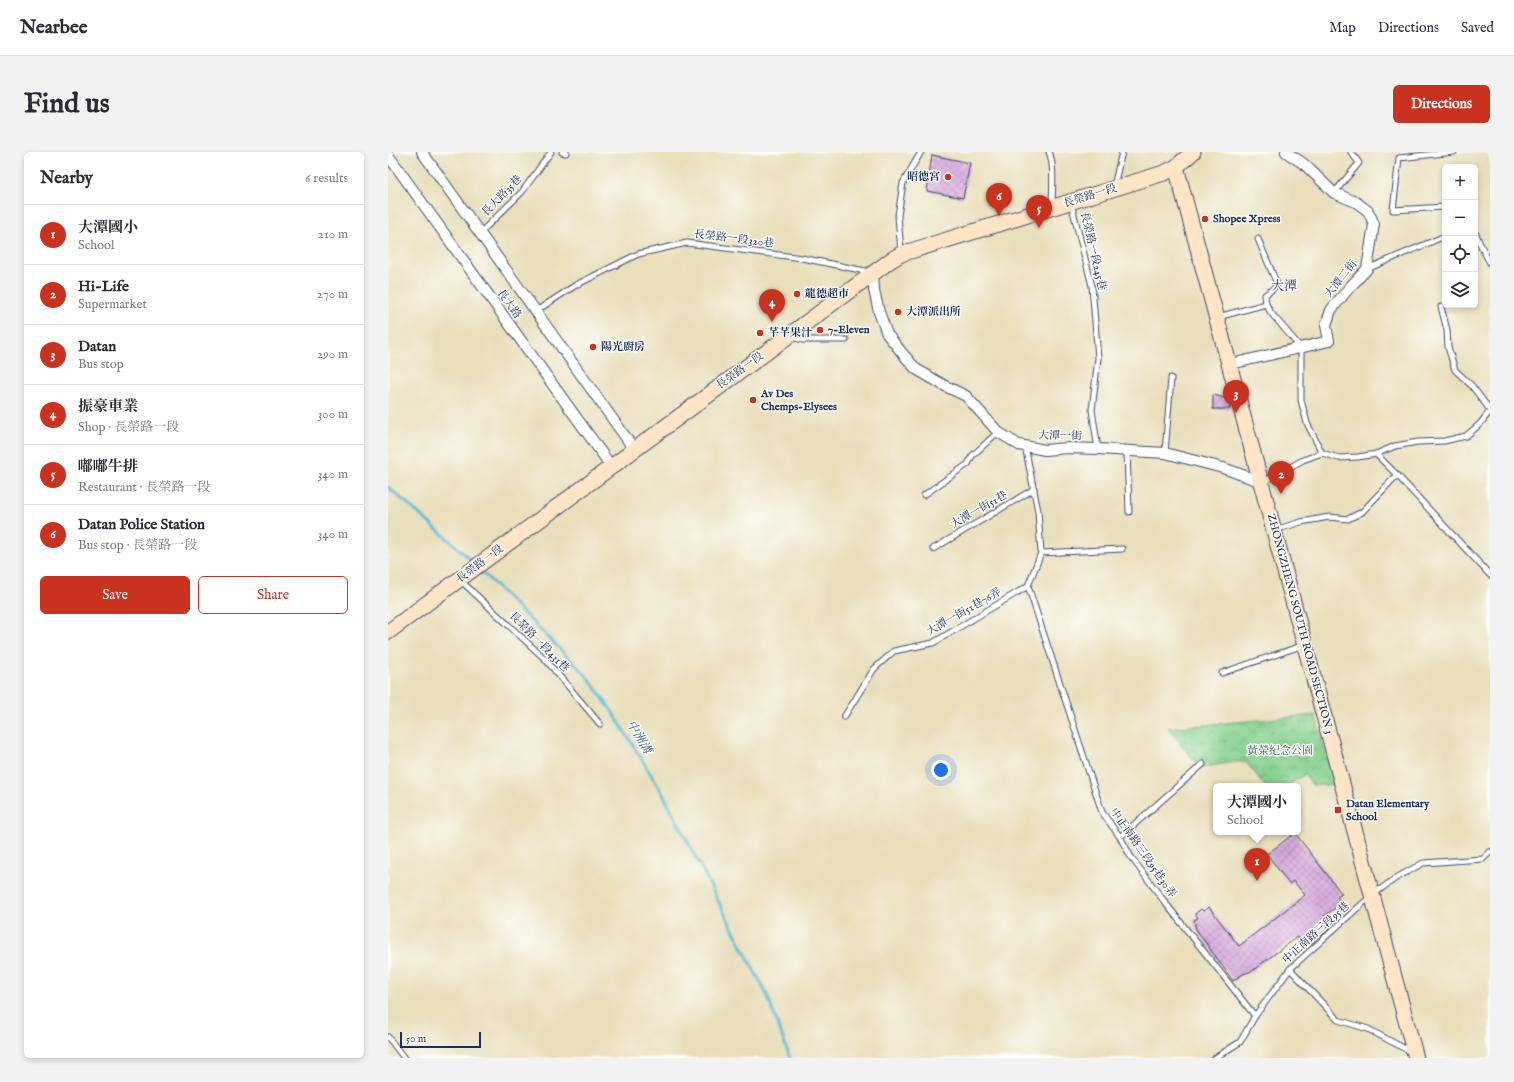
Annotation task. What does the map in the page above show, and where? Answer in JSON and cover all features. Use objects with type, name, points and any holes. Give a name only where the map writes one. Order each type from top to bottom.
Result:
[{"type":"street","name":"長大路","points":[[422,152],[634,449]]},
{"type":"street","name":"長榮路一段","points":[[388,632],[873,272],[901,254],[1154,176],[1176,167],[1193,152]]},
{"type":"street","name":"大潭二街","points":[[1231,364],[1329,341],[1326,326],[1331,310],[1367,269],[1374,224],[1368,211],[1356,202],[1334,193],[1304,164],[1286,152]]},
{"type":"street","name":"長大路","points":[[388,154],[611,466]]},
{"type":"street","name":"ZHONGZHENG SOUTH ROAD SECTION 3","points":[[1176,167],[1231,364],[1416,1056]]},
{"type":"street","name":"大潭一街","points":[[873,272],[874,290],[879,312],[887,334],[902,354],[916,369],[966,396],[998,432],[1019,445],[1045,450],[1067,448],[1164,453],[1223,468],[1262,482]]},
{"type":"lane","name":"長大路35巷","points":[[480,233],[522,192],[552,152]]},
{"type":"lane","points":[[562,152],[566,152]]},
{"type":"lane","points":[[901,254],[898,216],[903,183],[921,152]]},
{"type":"lane","points":[[1049,152],[1052,169],[1052,208]]},
{"type":"lane","points":[[1113,189],[1122,152]]},
{"type":"lane","points":[[1334,193],[1359,163],[1351,152]]},
{"type":"lane","points":[[1442,207],[1393,210],[1399,158],[1454,152]]},
{"type":"lane","name":"長榮路一段245巷","points":[[1070,202],[1092,286],[1098,358],[1092,410],[1098,449]]},
{"type":"lane","points":[[1477,236],[1490,262]]},
{"type":"lane","points":[[1367,269],[1442,237]]},
{"type":"lane","points":[[1258,239],[1277,284],[1265,295],[1266,304],[1271,313],[1301,348],[1301,400],[1307,423],[1322,453]]},
{"type":"lane","name":"長榮路一段320巷","points":[[536,311],[576,286],[638,254],[687,243],[802,258],[873,272]]},
{"type":"lane","points":[[1218,318],[1266,304]]},
{"type":"lane","points":[[1262,482],[1303,460],[1322,453],[1339,458],[1358,458],[1376,454],[1395,446],[1418,442],[1444,441],[1466,436],[1480,424],[1490,410],[1472,386],[1455,370],[1448,348],[1448,330],[1441,307]]},
{"type":"lane","points":[[788,336],[802,340],[846,340]]},
{"type":"lane","points":[[1164,453],[1171,378]]},
{"type":"lane","points":[[924,495],[968,464],[972,456],[998,432]]},
{"type":"lane","points":[[1025,446],[1038,511],[1041,553],[1028,586]]},
{"type":"lane","points":[[1127,450],[1129,512]]},
{"type":"lane","points":[[1376,454],[1490,575]]},
{"type":"lane","points":[[1275,530],[1301,522],[1329,517],[1348,519],[1362,512],[1397,475]]},
{"type":"lane","name":"大潭一街51巷","points":[[933,549],[1034,489]]},
{"type":"lane","points":[[1041,553],[1122,549]]},
{"type":"lane","name":"長榮路一段431巷","points":[[459,579],[545,659],[600,724]]},
{"type":"lane","name":"大潭一街51巷76弄","points":[[844,717],[874,669],[894,651],[933,643],[1028,586]]},
{"type":"lane","name":"中正南路三段95巷30弄","points":[[1028,586],[1102,812],[1120,837],[1131,857],[1166,905],[1255,1016]]},
{"type":"lane","points":[[1222,673],[1305,644]]},
{"type":"lane","points":[[1120,837],[1203,764]]},
{"type":"lane","name":"中正南路三段95巷","points":[[1215,1058],[1240,1042],[1255,1016],[1290,969],[1372,896],[1396,878],[1423,863],[1483,859],[1490,852]]},
{"type":"lane","points":[[1290,969],[1338,1020],[1368,1029],[1416,1056]]},
{"type":"lane","points":[[388,1037],[404,1058]]},
{"type":"green space","name":"黃榮紀念公園","points":[[1315,715],[1335,785],[1312,785],[1305,774],[1292,783],[1263,783],[1246,762],[1233,762],[1200,768],[1168,728]]},
{"type":"building","name":"昭德宮","points":[[932,155],[970,163],[963,198],[927,191]]},
{"type":"building","points":[[1213,395],[1229,399],[1230,409],[1213,409]]},
{"type":"building","points":[[1292,835],[1297,835],[1342,894],[1337,897],[1342,903],[1324,916],[1326,919],[1323,921],[1329,929],[1310,945],[1302,943],[1297,937],[1252,971],[1243,974],[1233,981],[1196,929],[1194,920],[1198,918],[1195,914],[1201,909],[1203,911],[1209,907],[1239,946],[1305,895],[1293,881],[1289,884],[1267,854]]},
{"type":"waterway","name":"中洲溝","points":[[388,487],[474,563]]},
{"type":"waterway","name":"中洲溝","points":[[480,570],[586,675],[612,711],[663,794],[767,995],[790,1058]]},
{"type":"place","name":"昭德宮","points":[[948,177]]},
{"type":"place","name":"Datan Police Station","points":[[999,216]]},
{"type":"place","name":"Shopee Xpress","points":[[1205,219]]},
{"type":"place","name":"嘟嘟牛排","points":[[1039,228]]},
{"type":"place","name":"龍德超市","points":[[797,294]]},
{"type":"place","name":"大潭派出所","points":[[898,312]]},
{"type":"place","name":"振豪車業","points":[[772,322]]},
{"type":"place","name":"7-Eleven","points":[[820,330]]},
{"type":"place","name":"芊芊果汁","points":[[760,333]]},
{"type":"place","name":"陽光廚房","points":[[593,347]]},
{"type":"place","name":"Av Des Chemps-Elysees","points":[[753,400]]},
{"type":"place","name":"Datan","points":[[1236,413]]},
{"type":"place","name":"Hi-Life","points":[[1281,494]]},
{"type":"place","name":"Datan Elementary School","points":[[1338,810]]},
{"type":"place","name":"大潭國小","points":[[1257,881]]},
{"type":"district","name":"大潭","points":[[1284,286]]}]
